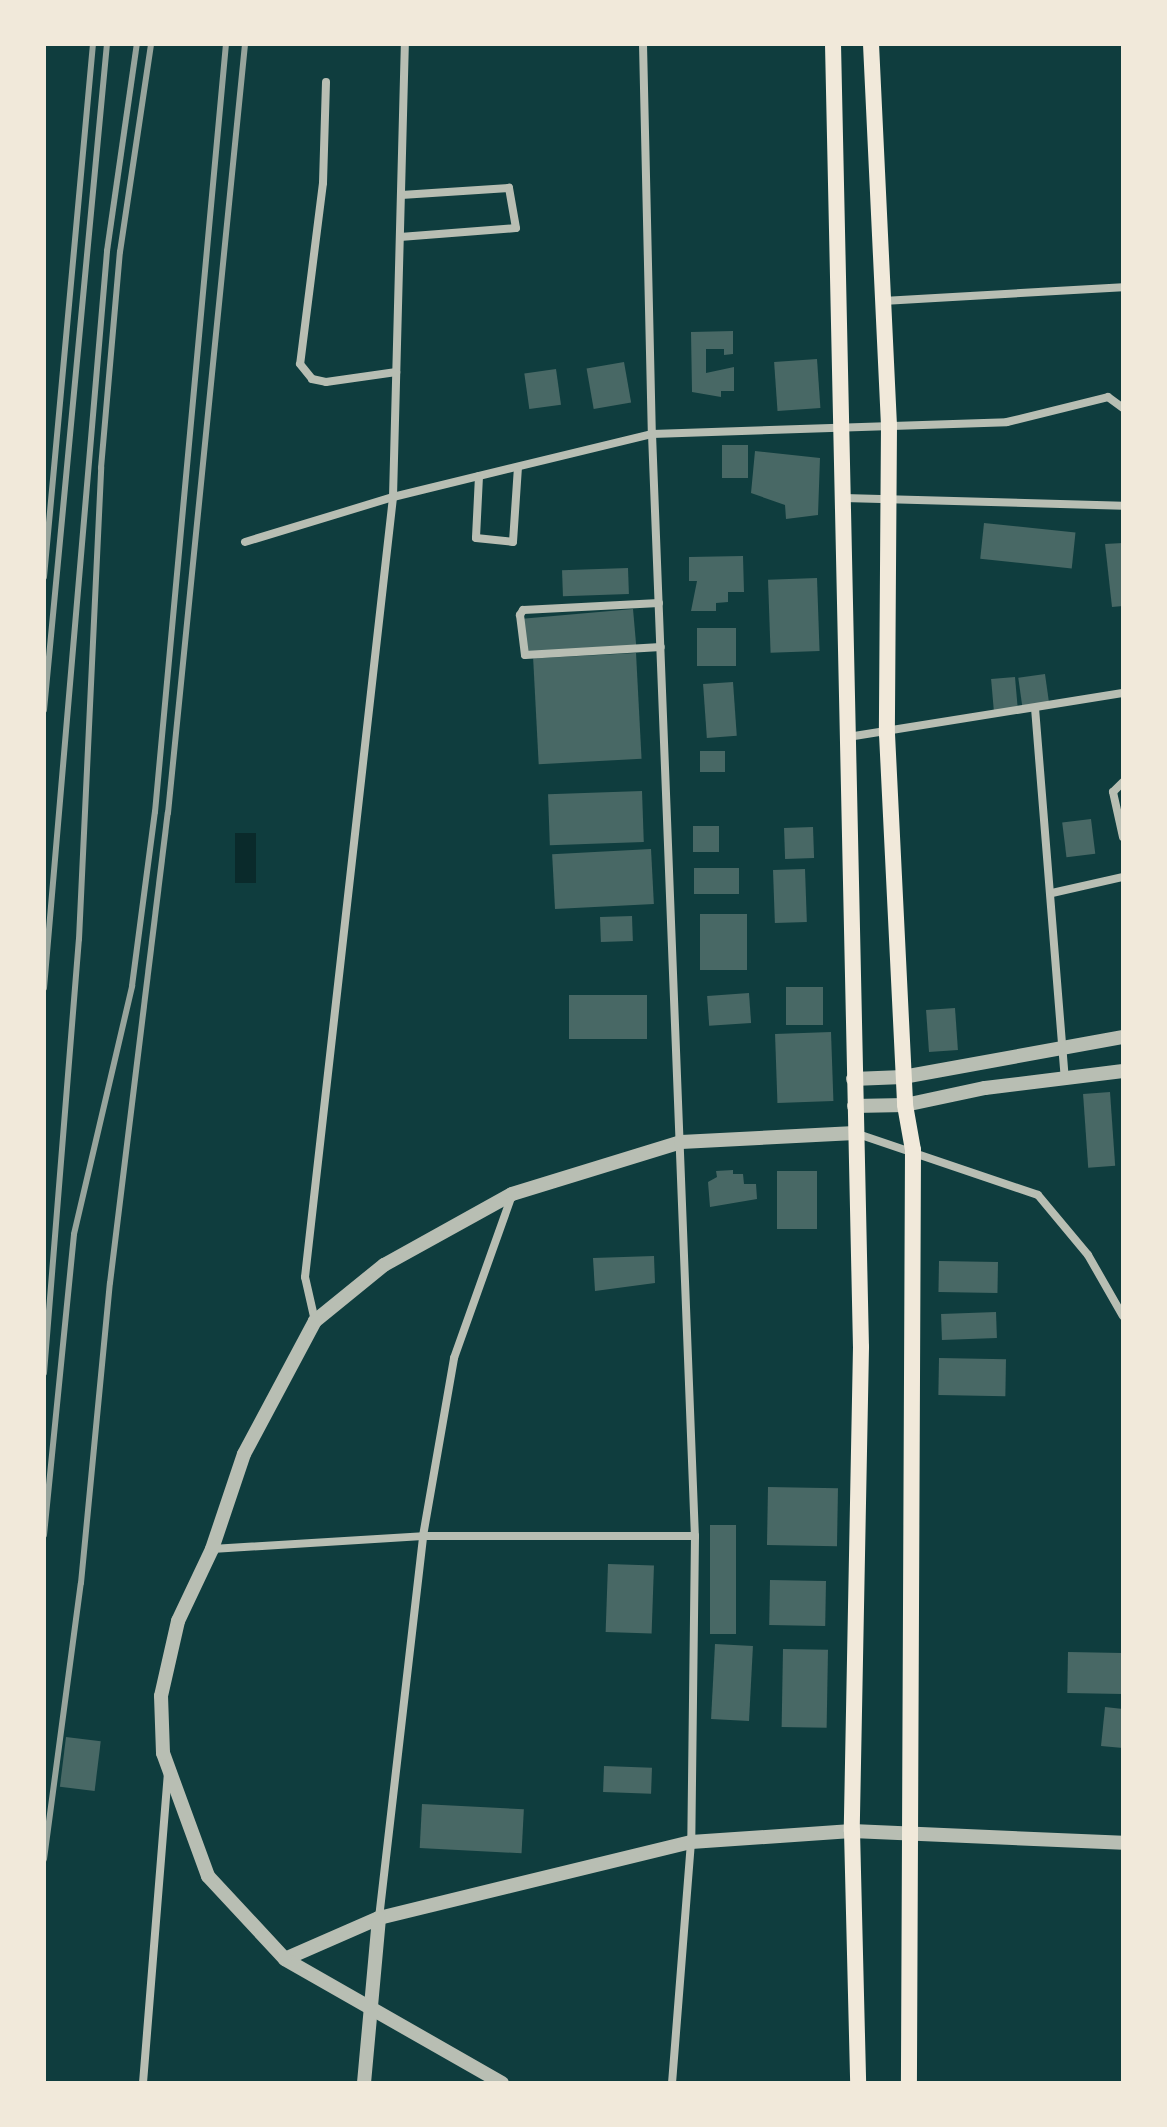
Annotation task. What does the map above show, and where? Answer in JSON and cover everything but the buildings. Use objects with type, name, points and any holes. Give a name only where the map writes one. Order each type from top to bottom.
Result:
[{"type":"main road","points":[[833,44],[844,426],[853,1079],[861,1347],[852,1831],[858,2083]]},
{"type":"main road","points":[[871,44],[889,425],[887,734],[903,1077],[913,1150],[909,2083]]},
{"type":"street","points":[[315,1321],[305,1277],[393,497],[405,44]]},
{"type":"street","points":[[643,44],[652,434],[695,1536],[691,1842],[672,2083]]},
{"type":"street","points":[[326,82],[323,183],[300,364],[312,379],[326,382],[396,372]]},
{"type":"street","points":[[400,237],[516,228],[509,188],[401,195]]},
{"type":"street","points":[[883,301],[1123,287]]},
{"type":"street","points":[[245,542],[393,497],[652,434],[1007,422],[1108,397],[1123,408]]},
{"type":"street","points":[[479,476],[478,540],[515,540],[514,467]]},
{"type":"street","points":[[844,498],[1123,506]]},
{"type":"street","points":[[659,603],[523,610],[520,615],[525,655],[661,647]]},
{"type":"street","points":[[848,737],[887,734],[1123,693]]},
{"type":"street","points":[[1035,708],[1065,1079]]},
{"type":"street","points":[[1123,782],[1113,792],[1123,837]]},
{"type":"street","points":[[1052,893],[1123,877]]},
{"type":"street","points":[[853,1079],[903,1077],[1064,1045],[1123,1037]]},
{"type":"street","points":[[854,1106],[905,1105],[1123,1071]]},
{"type":"street","points":[[143,2083],[168,1767],[161,1696],[178,1621],[212,1549],[244,1454],[315,1321],[384,1265],[512,1194],[681,1142],[855,1133],[913,1150],[1038,1195],[1088,1255],[1123,1316]]},
{"type":"street","points":[[364,2083],[379,1918],[423,1536],[454,1358],[512,1194]]},
{"type":"street","points":[[212,1549],[423,1536],[695,1536]]},
{"type":"street","points":[[168,1767],[208,1876],[285,1959],[502,2083]]},
{"type":"street","points":[[285,1959],[379,1918],[691,1842],[852,1831],[1123,1843]]},
{"type":"water","points":[[235,833],[256,833],[256,883],[235,883]]},
{"type":"railway","points":[[44,577],[93,44]]},
{"type":"railway","points":[[44,710],[107,44]]},
{"type":"railway","points":[[44,988],[107,251],[137,44]]},
{"type":"railway","points":[[44,1373],[79,939],[101,468],[120,252],[151,44]]},
{"type":"railway","points":[[44,1535],[74,1234],[132,986],[155,812],[226,44]]},
{"type":"railway","points":[[44,1859],[81,1583],[110,1283],[168,813],[245,44]]}]
